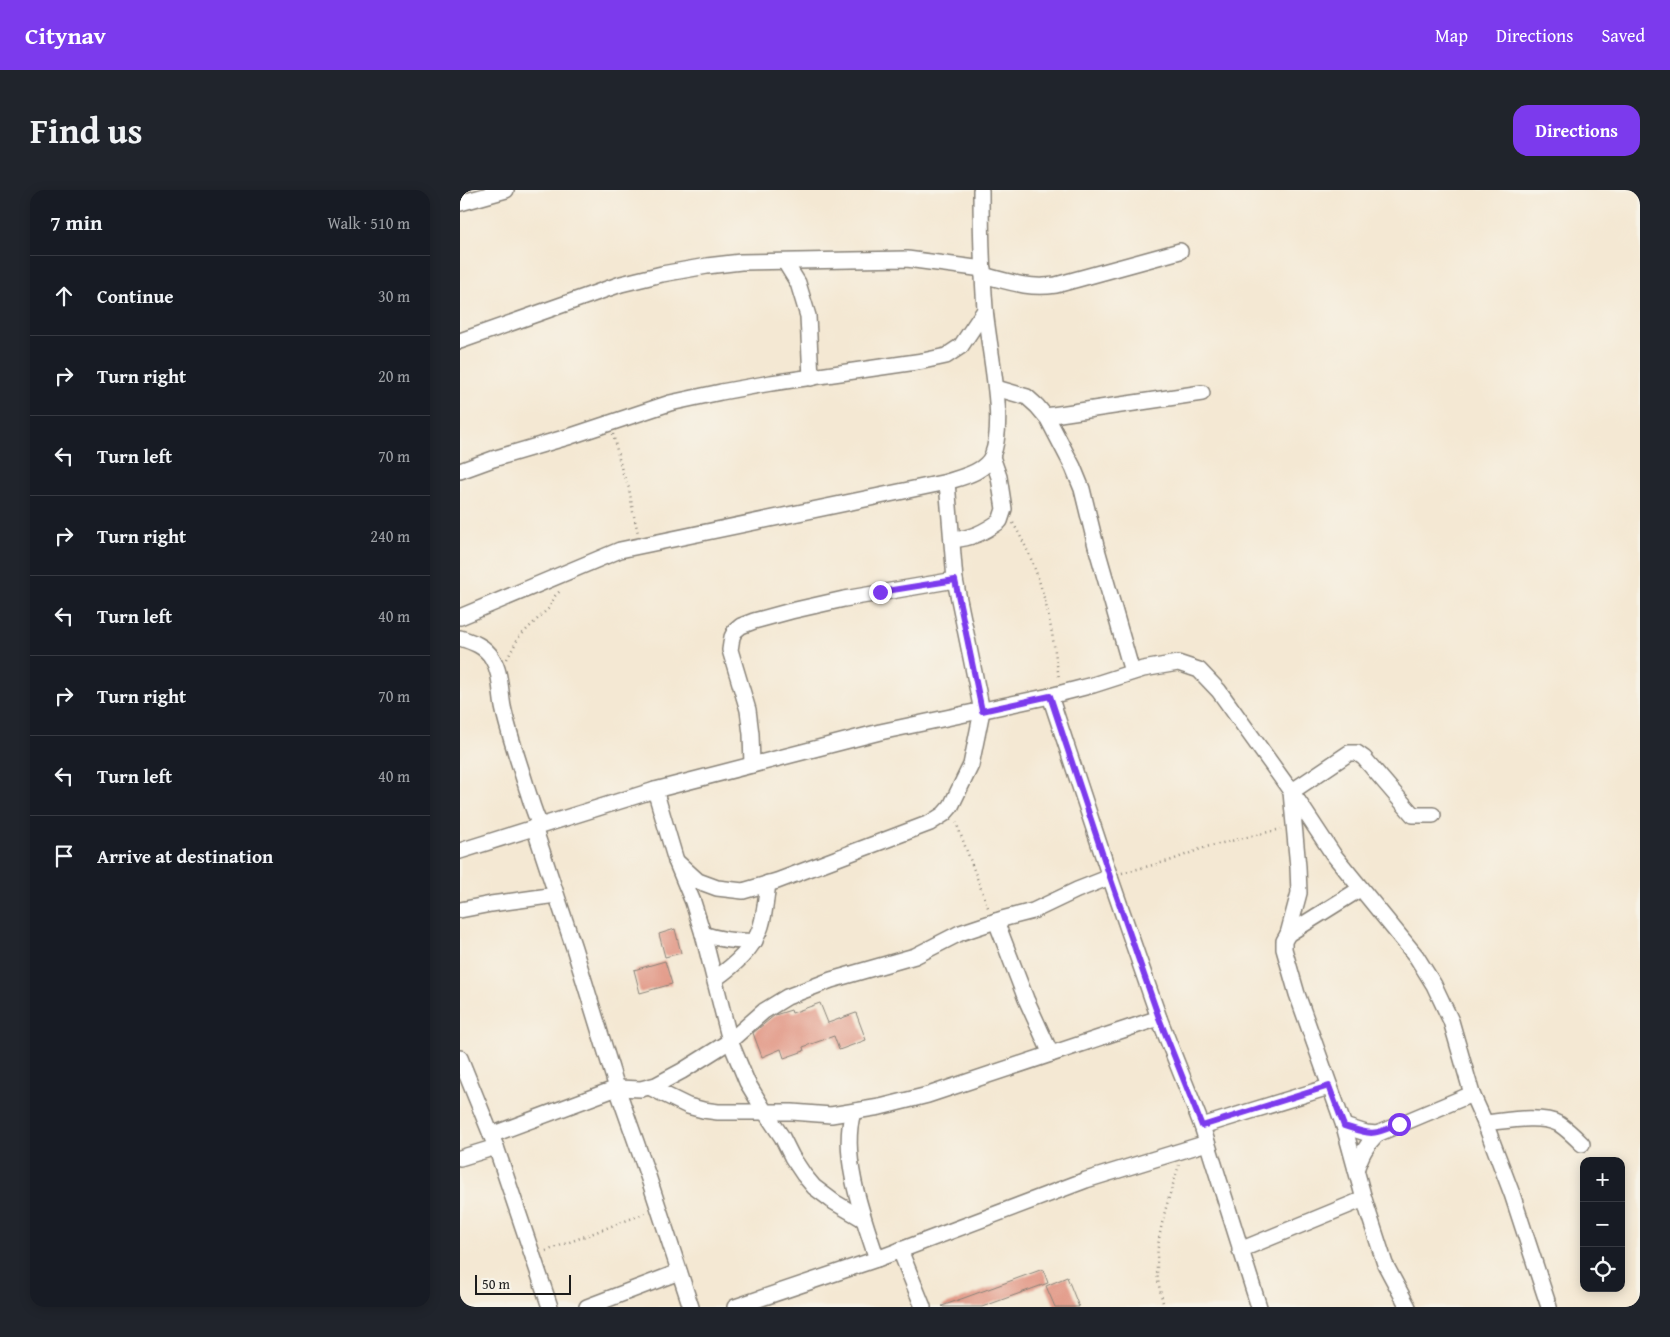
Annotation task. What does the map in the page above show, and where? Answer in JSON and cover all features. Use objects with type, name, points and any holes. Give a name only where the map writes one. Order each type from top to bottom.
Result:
[{"type":"street","points":[[460,203],[506,190]]},
{"type":"street","points":[[460,617],[620,550],[947,482],[983,467],[992,457],[997,436],[996,388],[985,310],[981,190]]},
{"type":"street","points":[[460,341],[629,282],[662,274],[716,265],[741,262],[907,259],[983,272],[1038,287],[1056,285],[1180,251]]},
{"type":"street","points":[[786,262],[798,283],[808,316],[811,378]]},
{"type":"street","points":[[460,471],[670,403],[721,392],[946,356],[961,346],[985,310]]},
{"type":"street","points":[[996,388],[1027,397],[1038,406],[1046,416],[1073,467],[1082,489],[1096,546],[1132,672]]},
{"type":"street","points":[[1046,416],[1202,394]]},
{"type":"street","points":[[952,540],[968,538],[991,528],[1000,521],[1004,509],[999,477],[992,457]]},
{"type":"street","points":[[676,861],[698,881],[717,888],[743,890],[768,884],[930,823],[952,806],[971,766],[982,711],[955,580],[947,482]]},
{"type":"street","points":[[752,765],[748,710],[730,650],[735,631],[741,626],[754,621],[799,609],[844,599],[955,580]]},
{"type":"street","points":[[460,638],[473,642],[484,649],[492,657],[498,669],[503,708],[556,895],[617,1088],[691,1307]]},
{"type":"street","points":[[460,850],[655,790],[880,732],[1093,685],[1143,669],[1178,663],[1199,670],[1219,691],[1333,854],[1416,956],[1434,985],[1451,1021],[1472,1094],[1486,1123],[1512,1194],[1549,1307]]},
{"type":"street","points":[[1055,694],[1110,877],[1159,1018],[1202,1126],[1259,1307]]},
{"type":"street","points":[[1291,792],[1349,753],[1357,754],[1364,758],[1413,815],[1433,814]]},
{"type":"street","points":[[655,790],[676,861],[693,902],[703,934],[730,1041],[747,1082],[804,1175],[814,1187],[834,1202],[863,1219]]},
{"type":"street","points":[[1291,792],[1299,893],[1288,934],[1284,941],[1284,949],[1297,994],[1344,1126],[1364,1199],[1385,1264],[1408,1307]]},
{"type":"street","points":[[460,1158],[494,1141],[617,1088],[641,1089],[656,1085],[676,1075],[730,1041],[764,1010],[786,997],[831,980],[915,956],[960,933],[1033,911],[1110,877]]},
{"type":"street","points":[[715,979],[740,958],[755,941],[761,927],[768,884]]},
{"type":"street","points":[[1288,934],[1360,889]]},
{"type":"street","points":[[460,910],[556,895]]},
{"type":"street","points":[[991,923],[1051,1054]]},
{"type":"street","points":[[703,934],[733,942],[755,941]]},
{"type":"street","points":[[648,1087],[688,1106],[703,1110],[718,1112],[799,1112],[831,1115],[853,1112],[928,1095],[1159,1018]]},
{"type":"street","points":[[460,1058],[494,1141],[550,1307]]},
{"type":"street","points":[[1202,1126],[1329,1086]]},
{"type":"street","points":[[1356,1170],[1361,1154],[1377,1134],[1472,1094]]},
{"type":"street","points":[[853,1112],[849,1125],[848,1152],[863,1219],[877,1259]]},
{"type":"street","points":[[1486,1123],[1515,1120],[1546,1120],[1558,1124],[1582,1144]]},
{"type":"street","points":[[1344,1126],[1366,1133],[1377,1134]]},
{"type":"street","points":[[735,1307],[877,1259],[1086,1180],[1207,1143]]},
{"type":"street","points":[[1240,1250],[1364,1199]]},
{"type":"street","points":[[900,1250],[923,1307]]},
{"type":"street","points":[[587,1307],[679,1272]]},
{"type":"path","points":[[610,423],[622,471],[629,488],[632,512],[641,545]]},
{"type":"path","points":[[1004,509],[1025,543],[1038,576],[1052,630],[1055,694]]},
{"type":"path","points":[[499,678],[519,638],[548,608],[554,596],[564,587],[566,572]]},
{"type":"path","points":[[952,806],[967,853],[989,907],[991,923]]},
{"type":"path","points":[[1110,877],[1172,860],[1206,847],[1294,826]]},
{"type":"path","points":[[1164,1307],[1157,1269],[1158,1247],[1162,1225],[1184,1149]]},
{"type":"path","points":[[533,1256],[658,1208]]},
{"type":"building","points":[[675,929],[681,953],[665,957],[659,934]]},
{"type":"building","points":[[665,961],[672,984],[640,993],[634,970]]},
{"type":"building","points":[[820,1003],[828,1023],[856,1013],[866,1040],[839,1050],[834,1036],[803,1047],[804,1051],[784,1058],[781,1049],[762,1057],[753,1033],[775,1015],[791,1010],[792,1013]]},
{"type":"building","points":[[1043,1269],[1048,1283],[982,1307],[942,1306]]},
{"type":"building","points":[[1067,1277],[1079,1307],[1055,1307],[1046,1286]]},
{"type":"route","points":[[880,592],[955,580],[982,711],[1050,696],[1159,1018],[1202,1126],[1329,1086],[1344,1126],[1366,1133],[1377,1134],[1399,1124]]}]
